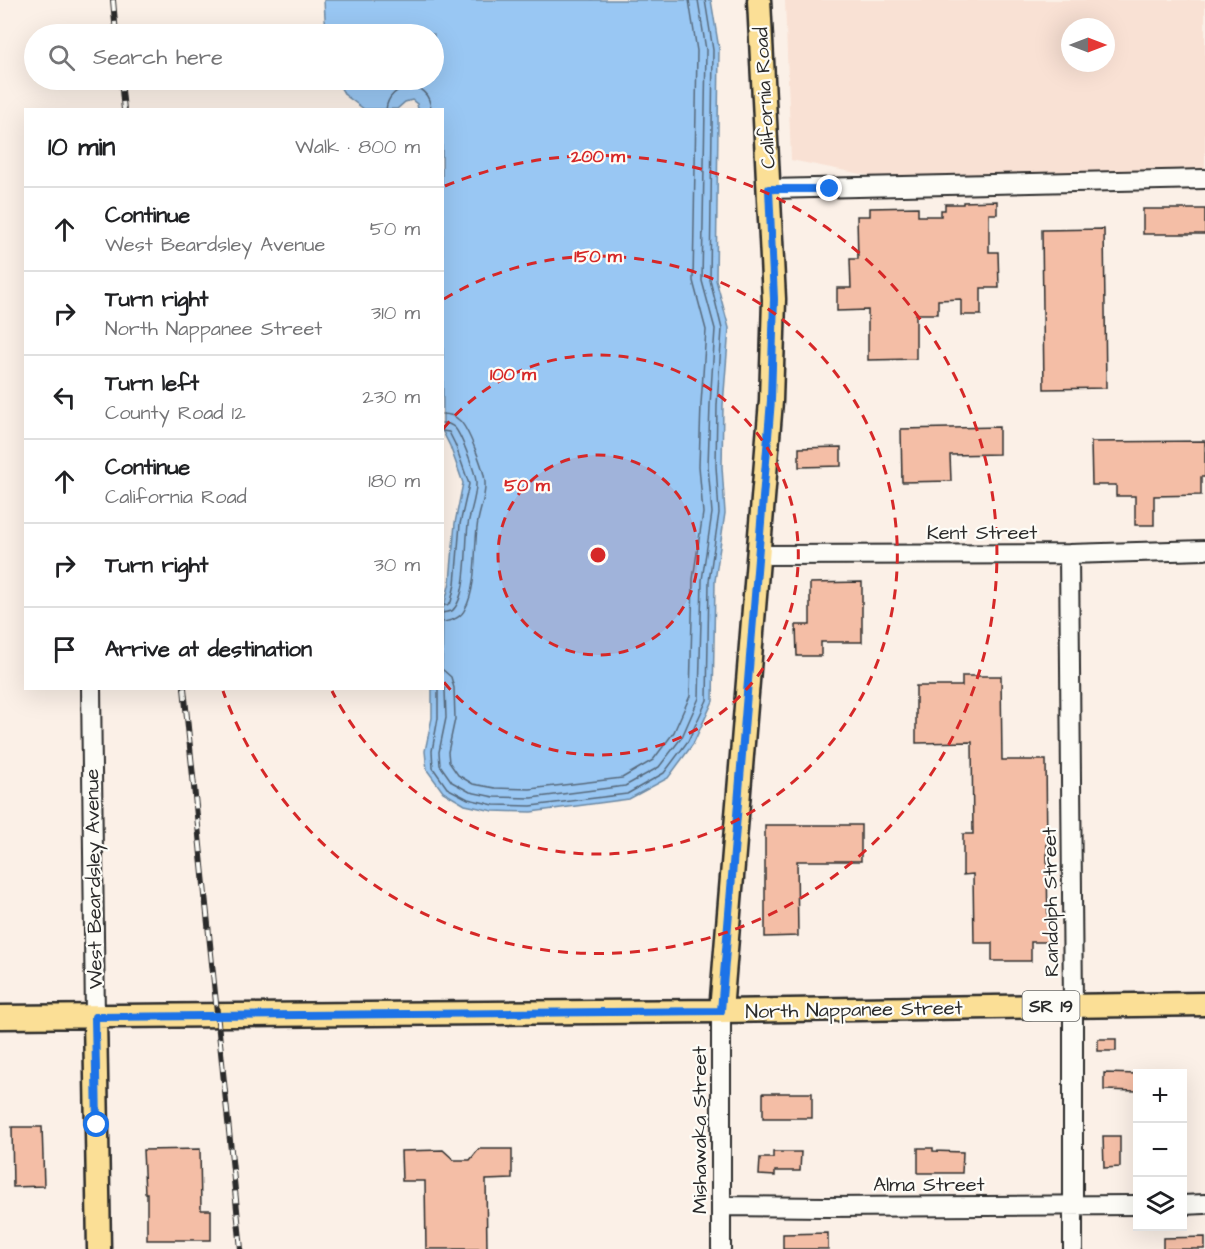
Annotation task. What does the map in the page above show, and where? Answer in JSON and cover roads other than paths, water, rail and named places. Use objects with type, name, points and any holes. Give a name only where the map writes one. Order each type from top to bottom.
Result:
[{"type":"main road","name":"California Road","points":[[721,1011],[772,389],[774,299],[759,0]]},
{"type":"main road","name":"North Nappanee Street","points":[[0,1017],[1205,1004]]},
{"type":"main road","name":"West Beardsley Avenue","points":[[95,1017],[99,1249]]},
{"type":"street","points":[[769,189],[1205,179]]},
{"type":"street","name":"Kent Street","points":[[760,555],[1070,554],[1205,550]]},
{"type":"street","name":"Randolph Street","points":[[1070,554],[1073,1249]]},
{"type":"street","name":"West Beardsley Avenue","points":[[91,690],[95,1017]]},
{"type":"street","name":"Mishawaka Street","points":[[721,1011],[721,1249]]},
{"type":"street","points":[[1187,1205],[1205,1204]]},
{"type":"street","name":"Alma Street","points":[[721,1206],[1133,1205]]},
{"type":"water","points":[[324,0],[711,0],[719,49],[716,280],[729,328],[723,405],[722,467],[725,513],[715,581],[713,701],[693,744],[668,778],[629,799],[531,812],[493,811],[465,805],[443,792],[427,770],[425,751],[432,718],[432,690],[444,690],[444,606],[450,582],[455,523],[463,483],[444,434],[444,108],[418,108],[412,100],[398,108],[363,108],[342,90],[444,90],[444,24],[325,24]]},
{"type":"railway","points":[[113,0],[115,24]]},
{"type":"railway","points":[[122,90],[124,108]]},
{"type":"railway","points":[[184,690],[241,1249]]}]
